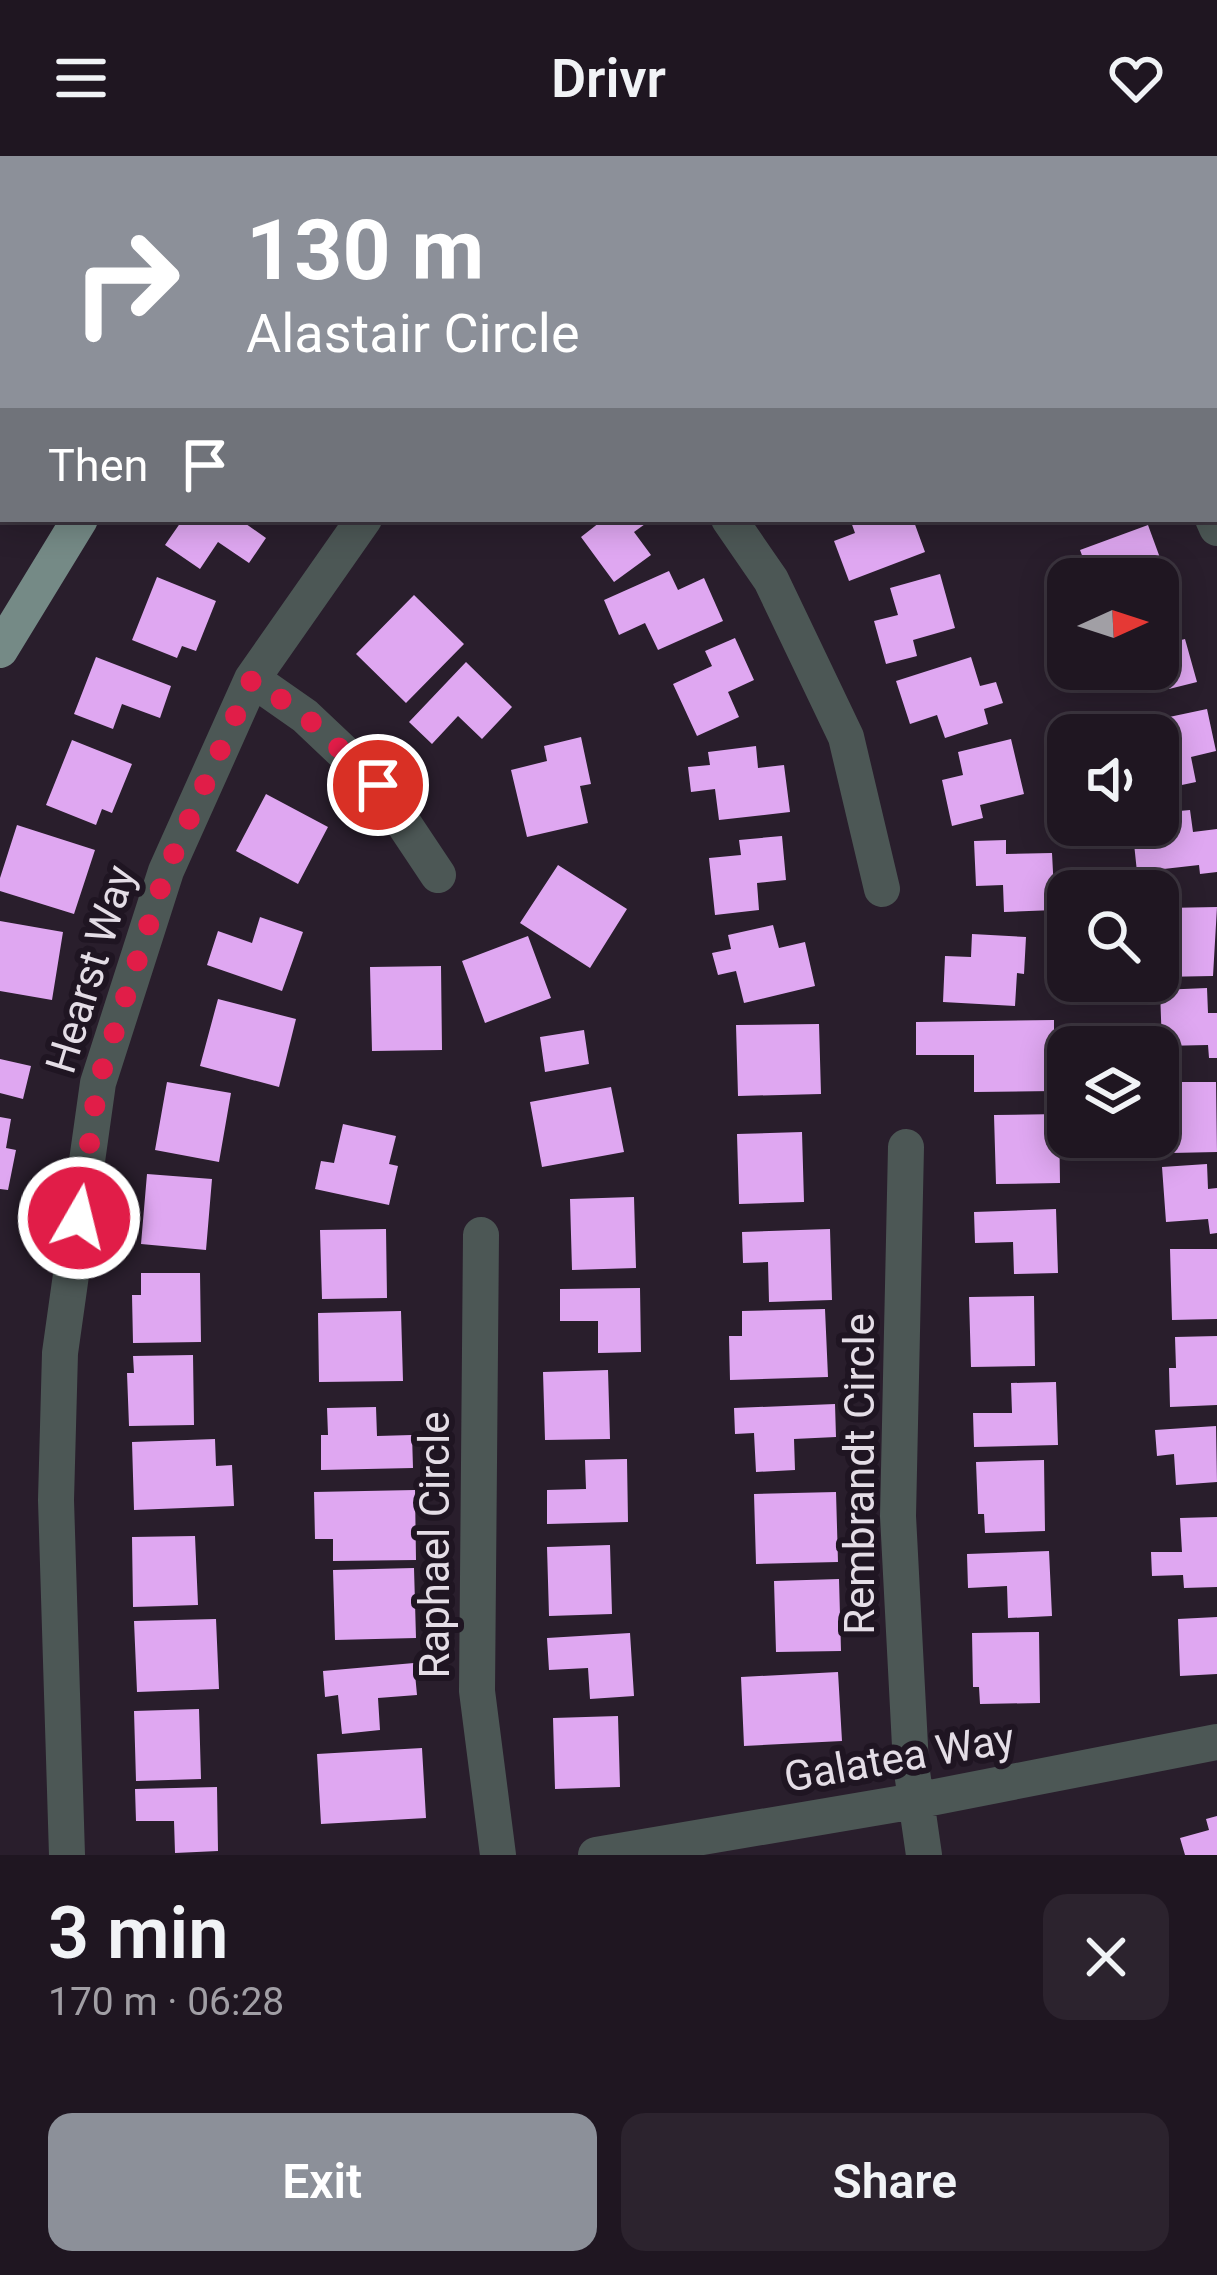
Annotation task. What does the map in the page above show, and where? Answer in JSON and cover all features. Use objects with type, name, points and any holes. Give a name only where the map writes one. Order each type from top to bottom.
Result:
[{"type":"main road","points":[[0,650],[78,522]]},
{"type":"street","name":"Hearst Way","points":[[67,1855],[56,1500],[60,1353],[98,1083],[166,871],[252,679],[362,522]]},
{"type":"street","points":[[731,522],[771,580],[846,736],[882,889]]},
{"type":"street","points":[[252,679],[305,716],[378,785],[438,875]]},
{"type":"street","name":"Rembrandt Circle","points":[[906,1147],[898,1516],[915,1801],[924,1855]]},
{"type":"street","name":"Raphael Circle","points":[[481,1235],[477,1690],[498,1855]]},
{"type":"street","name":"Galatea Way","points":[[596,1855],[915,1801],[1217,1742]]},
{"type":"building","points":[[181,522],[243,522],[266,538],[249,563],[218,542],[200,569],[165,545]]},
{"type":"building","points":[[600,522],[648,522],[634,532],[651,555],[614,582],[581,537]]},
{"type":"building","points":[[851,522],[914,522],[925,552],[849,581],[834,541],[855,533]]},
{"type":"building","points":[[1148,525],[1160,558],[1083,558],[1080,550]]},
{"type":"building","points":[[669,571],[678,590],[704,578],[723,621],[658,650],[645,623],[619,635],[604,600]]},
{"type":"building","points":[[940,574],[955,628],[913,640],[917,656],[886,664],[874,621],[898,615],[890,588]]},
{"type":"building","points":[[157,577],[216,601],[196,651],[182,646],[177,658],[132,640]]},
{"type":"building","points":[[414,595],[464,644],[406,703],[356,654]]},
{"type":"building","points":[[735,638],[754,680],[728,692],[739,717],[697,736],[673,684],[712,666],[705,651]]},
{"type":"building","points":[[1185,639],[1197,682],[1179,686],[1179,641]]},
{"type":"building","points":[[96,657],[171,686],[160,718],[122,704],[113,729],[74,714]]},
{"type":"building","points":[[971,657],[980,686],[996,682],[1003,703],[984,709],[988,724],[945,738],[937,715],[910,724],[896,681]]},
{"type":"building","points":[[466,662],[512,707],[482,739],[458,716],[432,744],[409,722]]},
{"type":"building","points":[[1207,709],[1216,751],[1191,757],[1196,782],[1179,786],[1179,715]]},
{"type":"building","points":[[581,737],[591,784],[580,786],[588,823],[527,837],[511,770],[547,761],[544,746]]},
{"type":"building","points":[[1011,739],[1024,794],[980,805],[983,818],[952,826],[942,780],[963,775],[958,752]]},
{"type":"building","points":[[72,740],[132,764],[112,813],[102,809],[96,825],[46,805]]},
{"type":"building","points":[[756,746],[758,768],[784,765],[790,812],[719,820],[715,789],[691,792],[688,767],[710,765],[708,752]]},
{"type":"building","points":[[266,794],[328,827],[298,884],[236,851]]},
{"type":"building","points":[[1190,810],[1193,832],[1217,829],[1217,872],[1200,874],[1199,865],[1137,870],[1134,846],[1179,846],[1179,811]]},
{"type":"building","points":[[17,825],[95,850],[74,914],[0,891]]},
{"type":"building","points":[[782,836],[786,880],[757,883],[759,910],[715,915],[709,858],[741,855],[739,840]]},
{"type":"building","points":[[1006,840],[1006,854],[1052,853],[1047,910],[1004,912],[1003,885],[976,886],[974,841]]},
{"type":"building","points":[[558,865],[627,909],[590,968],[520,923]]},
{"type":"building","points":[[1217,907],[1213,976],[1179,977],[1179,908]]},
{"type":"building","points":[[260,917],[303,932],[282,991],[207,965],[218,931],[252,943]]},
{"type":"building","points":[[0,921],[63,932],[52,1000],[0,991]]},
{"type":"building","points":[[773,925],[779,948],[805,942],[815,986],[744,1003],[736,971],[718,975],[712,953],[731,949],[728,935]]},
{"type":"building","points":[[972,934],[1026,937],[1024,974],[1017,973],[1015,1006],[943,1002],[945,956],[971,957]]},
{"type":"building","points":[[528,936],[551,998],[485,1023],[462,961]]},
{"type":"building","points":[[441,966],[442,1050],[372,1051],[370,967]]},
{"type":"building","points":[[1207,988],[1208,1013],[1217,1013],[1217,1058],[1209,1058],[1208,1045],[1179,1046],[1179,1026],[1161,1026],[1160,1002],[1179,1002],[1179,989]]},
{"type":"building","points":[[218,999],[296,1019],[279,1087],[200,1066]]},
{"type":"building","points":[[1054,1020],[1054,1026],[1047,1026],[1047,1091],[974,1092],[974,1055],[916,1055],[916,1022]]},
{"type":"building","points":[[819,1024],[821,1094],[738,1096],[736,1025]]},
{"type":"building","points":[[584,1030],[589,1064],[545,1072],[540,1037]]},
{"type":"building","points":[[0,1059],[31,1066],[23,1099],[0,1093]]},
{"type":"building","points":[[167,1082],[231,1093],[219,1162],[155,1150]]},
{"type":"building","points":[[1179,1082],[1216,1082],[1217,1152],[1179,1153]]},
{"type":"building","points":[[611,1087],[624,1152],[542,1167],[530,1102]]},
{"type":"building","points":[[1047,1114],[1047,1158],[1060,1158],[1060,1183],[996,1184],[994,1115]]},
{"type":"building","points":[[0,1117],[11,1119],[6,1148],[16,1150],[8,1190],[0,1189]]},
{"type":"building","points":[[343,1124],[396,1136],[389,1164],[398,1166],[389,1205],[315,1189],[321,1161],[334,1163]]},
{"type":"building","points":[[802,1132],[804,1202],[739,1204],[737,1134]]},
{"type":"building","points":[[1207,1164],[1208,1189],[1217,1188],[1217,1233],[1210,1234],[1208,1219],[1166,1222],[1162,1167]]},
{"type":"building","points":[[147,1174],[212,1179],[206,1250],[141,1244]]},
{"type":"building","points":[[634,1197],[636,1268],[572,1270],[570,1199]]},
{"type":"building","points":[[1056,1209],[1058,1273],[1014,1274],[1013,1242],[975,1243],[974,1212]]},
{"type":"building","points":[[386,1229],[387,1298],[322,1299],[320,1230]]},
{"type":"building","points":[[830,1229],[832,1300],[769,1302],[768,1262],[743,1263],[742,1232]]},
{"type":"building","points":[[1170,1249],[1217,1249],[1217,1319],[1172,1320]]},
{"type":"building","points":[[141,1273],[200,1273],[201,1342],[133,1343],[132,1295],[141,1295]]},
{"type":"building","points":[[640,1288],[641,1352],[598,1353],[598,1321],[560,1321],[560,1289]]},
{"type":"building","points":[[1034,1296],[1035,1366],[971,1367],[969,1297]]},
{"type":"building","points":[[825,1309],[828,1377],[730,1380],[729,1336],[742,1336],[742,1311]]},
{"type":"building","points":[[401,1311],[403,1381],[319,1382],[318,1313]]},
{"type":"building","points":[[1217,1336],[1217,1405],[1170,1407],[1169,1368],[1176,1368],[1175,1337]]},
{"type":"building","points":[[193,1355],[194,1425],[129,1426],[127,1373],[134,1373],[133,1356]]},
{"type":"building","points":[[608,1370],[610,1439],[545,1440],[543,1372]]},
{"type":"building","points":[[1056,1382],[1058,1445],[974,1447],[973,1413],[1012,1413],[1011,1383]]},
{"type":"building","points":[[835,1404],[836,1437],[794,1439],[795,1470],[756,1472],[754,1433],[735,1434],[734,1408]]},
{"type":"building","points":[[376,1407],[377,1436],[412,1435],[413,1468],[321,1470],[327,1408]]},
{"type":"building","points":[[1216,1426],[1217,1482],[1176,1485],[1174,1454],[1157,1456],[1155,1430]]},
{"type":"building","points":[[215,1439],[216,1466],[232,1465],[234,1506],[134,1510],[132,1442]]},
{"type":"building","points":[[627,1459],[628,1522],[547,1524],[547,1490],[586,1489],[585,1460]]},
{"type":"building","points":[[1044,1460],[1045,1531],[985,1533],[984,1514],[978,1514],[976,1462]]},
{"type":"building","points":[[415,1490],[416,1560],[333,1561],[333,1539],[315,1539],[314,1492]]},
{"type":"building","points":[[836,1492],[838,1562],[756,1564],[754,1494]]},
{"type":"building","points":[[1217,1517],[1217,1587],[1184,1588],[1183,1575],[1152,1576],[1151,1552],[1182,1552],[1180,1518]]},
{"type":"building","points":[[195,1536],[198,1605],[133,1607],[132,1537]]},
{"type":"building","points":[[610,1545],[612,1614],[549,1616],[547,1547]]},
{"type":"building","points":[[1049,1551],[1052,1616],[1008,1618],[1007,1586],[968,1588],[967,1554]]},
{"type":"building","points":[[414,1568],[416,1638],[335,1640],[333,1570]]},
{"type":"building","points":[[839,1579],[841,1651],[776,1652],[774,1581]]},
{"type":"building","points":[[1217,1617],[1217,1674],[1180,1676],[1178,1619]]},
{"type":"building","points":[[216,1619],[219,1689],[137,1692],[134,1621]]},
{"type":"building","points":[[1039,1632],[1040,1703],[980,1704],[979,1687],[973,1687],[972,1633]]},
{"type":"building","points":[[630,1633],[634,1696],[590,1699],[588,1668],[549,1670],[547,1638]]},
{"type":"building","points":[[414,1663],[417,1695],[378,1698],[380,1730],[342,1734],[338,1695],[325,1697],[323,1671]]},
{"type":"building","points":[[838,1672],[842,1741],[744,1746],[741,1677]]},
{"type":"building","points":[[199,1709],[201,1779],[136,1781],[134,1711]]},
{"type":"building","points":[[618,1716],[620,1787],[555,1789],[553,1718]]},
{"type":"building","points":[[422,1748],[426,1818],[321,1824],[317,1754]]},
{"type":"building","points":[[217,1787],[218,1851],[175,1853],[174,1821],[136,1821],[135,1789]]},
{"type":"building","points":[[1217,1816],[1217,1855],[1185,1855],[1180,1838],[1209,1830],[1206,1819]]},
{"type":"route","points":[[79,1218],[98,1083],[166,871],[252,679],[305,716],[378,785]]}]
